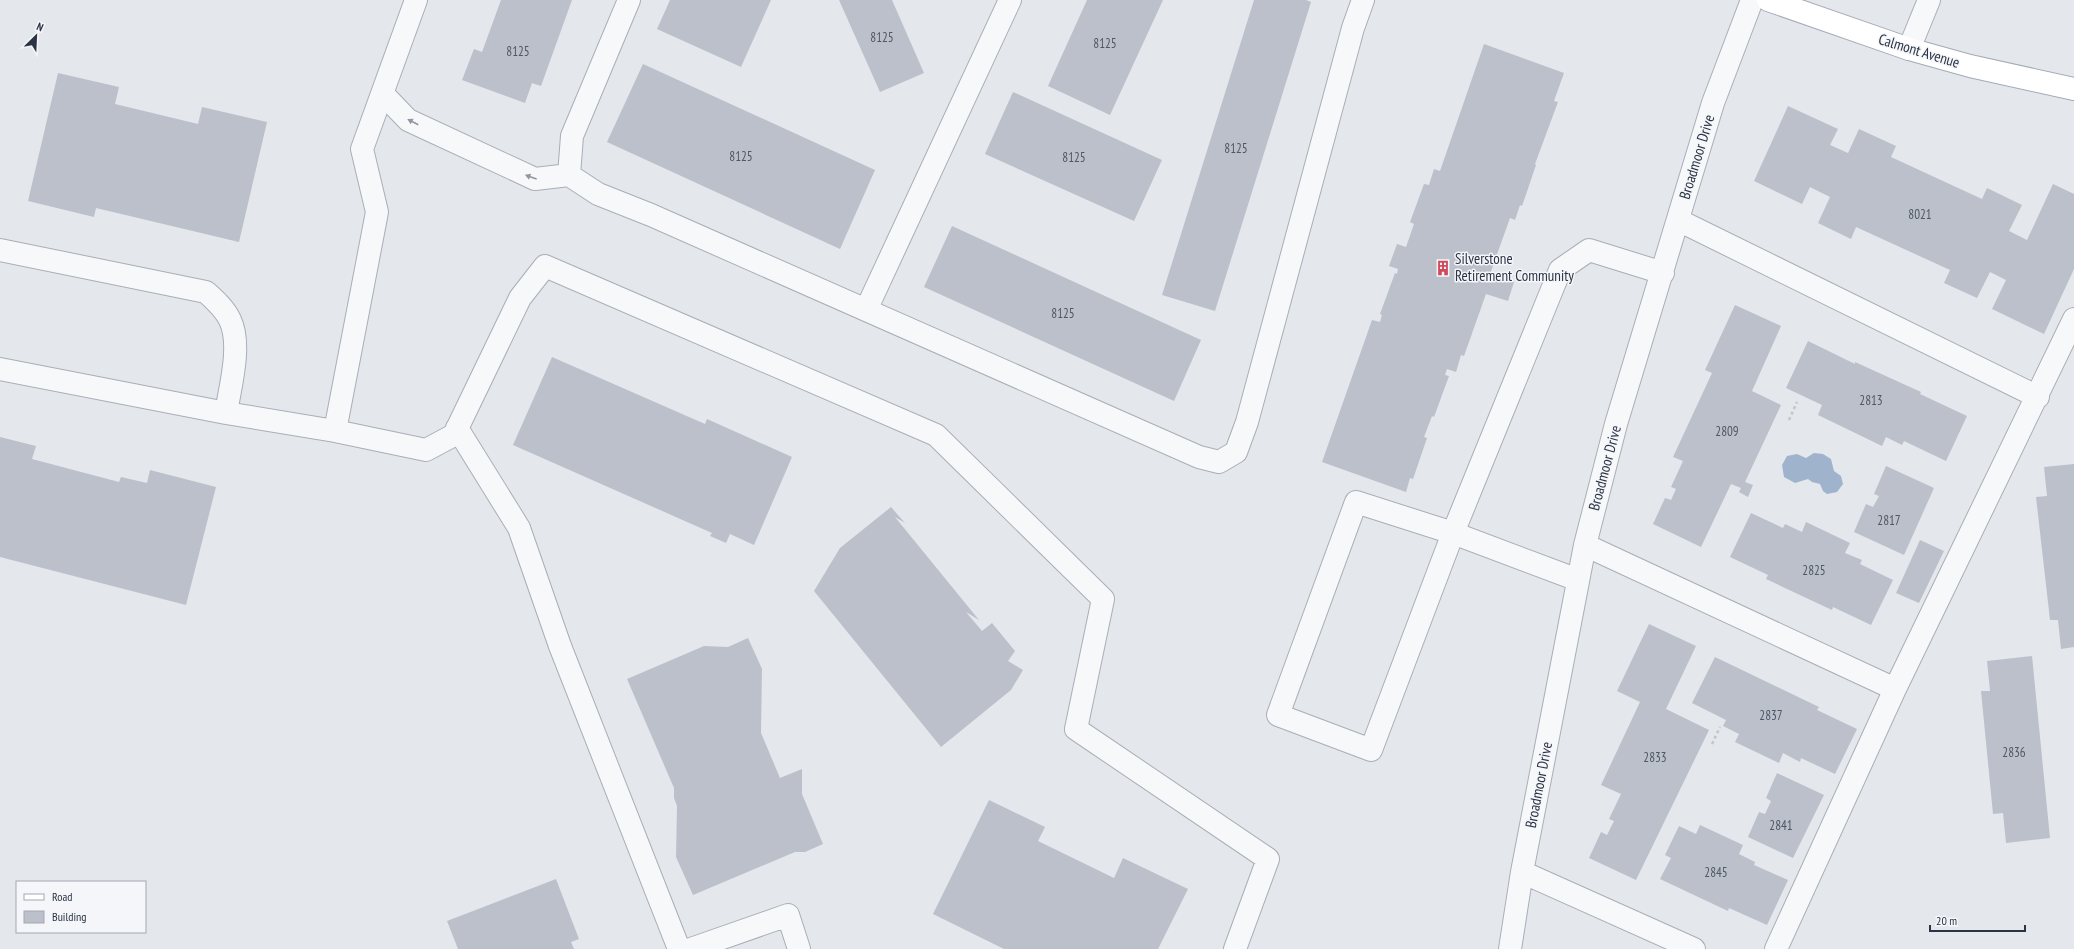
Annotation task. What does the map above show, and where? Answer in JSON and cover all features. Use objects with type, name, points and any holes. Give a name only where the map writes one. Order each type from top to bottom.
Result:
[{"type":"main road","name":"Calmont Avenue","points":[[1768,0],[1909,49],[1970,66],[2074,89]]},
{"type":"street","points":[[335,431],[377,212],[362,149],[416,0]]},
{"type":"street","points":[[569,175],[572,136],[629,0]]},
{"type":"street","points":[[866,310],[1010,0]]},
{"type":"street","points":[[383,94],[408,120],[535,179],[569,175],[598,194],[651,215],[1199,457],[1219,462],[1236,452],[1247,422],[1353,28],[1363,0]]},
{"type":"street","name":"Broadmoor Drive","points":[[1510,949],[1522,872],[1585,545],[1616,424],[1663,273],[1713,103],[1752,0]]},
{"type":"street","points":[[1909,49],[1929,0]]},
{"type":"street","points":[[1678,220],[2038,396]]},
{"type":"street","points":[[0,250],[206,292],[219,304],[230,321],[235,341],[233,368],[226,413]]},
{"type":"street","points":[[1578,580],[1452,533],[1356,502],[1278,715],[1372,750],[1452,533],[1560,270],[1589,250],[1663,273]]},
{"type":"street","points":[[0,369],[226,413],[335,431],[426,450],[454,435],[520,298],[545,266],[936,435],[1103,599],[1076,729],[1268,858],[1236,949]]},
{"type":"street","points":[[1776,949],[1895,689],[2074,319]]},
{"type":"street","points":[[457,428],[519,528],[563,653],[678,949]]},
{"type":"street","points":[[1585,545],[1895,689]]},
{"type":"street","points":[[1522,872],[1694,949]]},
{"type":"street","points":[[691,949],[788,915],[799,949]]},
{"type":"path","points":[[1789,420],[1797,402]]},
{"type":"path","points":[[1712,744],[1720,728]]},
{"type":"water","points":[[1814,453],[1823,454],[1831,459],[1834,471],[1841,476],[1843,484],[1837,492],[1827,494],[1823,491],[1820,484],[1812,482],[1808,479],[1795,483],[1784,477],[1782,465],[1787,456],[1797,454],[1806,458]]},
{"type":"building","points":[[501,0],[572,0],[541,86],[532,83],[525,103],[462,80],[474,49],[482,52]]},
{"type":"building","points":[[670,0],[771,0],[741,67],[657,29]]},
{"type":"building","points":[[839,0],[892,0],[924,73],[880,92]]},
{"type":"building","points":[[1087,0],[1163,0],[1110,115],[1048,86]]},
{"type":"building","points":[[1254,0],[1306,0],[1311,2],[1215,311],[1162,295]]},
{"type":"building","name":"Silverstone Retirement Community","points":[[1484,44],[1564,73],[1554,101],[1558,102],[1535,164],[1536,165],[1522,206],[1520,205],[1515,220],[1510,218],[1490,274],[1514,282],[1508,301],[1486,294],[1464,356],[1461,355],[1456,372],[1447,369],[1445,375],[1449,376],[1434,417],[1432,416],[1424,437],[1427,438],[1413,479],[1410,478],[1406,492],[1322,462],[1372,320],[1380,322],[1382,315],[1380,314],[1395,273],[1397,274],[1398,269],[1389,266],[1397,244],[1406,247],[1414,224],[1410,222],[1424,184],[1429,185],[1434,169],[1440,171]]},
{"type":"building","points":[[643,64],[875,170],[840,249],[607,142]]},
{"type":"building","points":[[58,73],[119,87],[115,104],[198,124],[202,107],[267,122],[239,242],[96,208],[94,217],[28,201]]},
{"type":"building","points":[[1013,92],[1162,160],[1134,221],[985,154]]},
{"type":"building","points":[[1788,106],[1838,129],[1830,145],[1848,153],[1859,129],[1896,146],[1891,157],[1982,199],[1987,188],[2022,205],[2009,231],[2027,240],[2053,184],[2074,194],[2074,269],[2044,334],[1992,309],[2006,280],[1990,272],[1977,298],[1944,283],[1950,270],[1856,227],[1851,239],[1818,223],[1830,197],[1810,187],[1802,204],[1754,181]]},
{"type":"building","points":[[952,226],[1201,340],[1174,401],[924,287]]},
{"type":"building","points":[[1735,305],[1781,326],[1752,391],[1781,405],[1745,482],[1753,485],[1748,497],[1739,492],[1741,488],[1731,484],[1701,547],[1653,524],[1665,498],[1671,500],[1676,489],[1671,487],[1683,461],[1673,457],[1712,373],[1705,370]]},
{"type":"building","points":[[1808,341],[1855,364],[1855,362],[1921,392],[1920,394],[1967,416],[1946,461],[1904,441],[1902,445],[1886,437],[1882,446],[1818,415],[1822,405],[1786,388]]},
{"type":"building","points":[[552,357],[705,424],[707,419],[792,457],[754,545],[730,534],[726,543],[710,536],[712,533],[513,445]]},
{"type":"building","points":[[0,437],[36,446],[32,459],[119,482],[121,477],[147,483],[150,470],[216,487],[186,605],[0,557]]},
{"type":"building","points":[[2074,464],[2074,647],[2061,649],[2058,620],[2050,620],[2036,497],[2047,496],[2044,467]]},
{"type":"building","points":[[1886,466],[1934,488],[1904,555],[1854,532],[1866,504],[1873,507],[1879,496],[1874,494]]},
{"type":"building","points":[[891,507],[905,523],[895,517],[979,620],[966,612],[982,631],[992,623],[1015,651],[1008,661],[1023,670],[1011,690],[941,747],[814,591],[840,548]]},
{"type":"building","points":[[1751,513],[1783,528],[1785,524],[1802,532],[1806,522],[1850,543],[1845,553],[1862,560],[1860,564],[1893,580],[1871,625],[1833,607],[1832,610],[1766,579],[1768,575],[1730,557]]},
{"type":"building","points":[[1920,540],[1944,551],[1919,603],[1896,593]]},
{"type":"building","points":[[1649,624],[1696,646],[1666,709],[1709,730],[1636,880],[1589,858],[1601,832],[1607,835],[1614,821],[1609,819],[1621,794],[1601,785],[1640,702],[1617,691]]},
{"type":"building","points":[[748,638],[762,669],[761,733],[780,778],[802,769],[802,794],[823,844],[805,852],[795,852],[693,895],[676,857],[677,806],[674,798],[674,788],[627,679],[704,646],[728,647]]},
{"type":"building","points":[[2032,656],[2050,838],[2006,843],[2003,813],[1993,814],[1981,691],[1990,691],[1987,661]]},
{"type":"building","points":[[1715,657],[1819,707],[1817,710],[1857,729],[1835,774],[1801,758],[1800,762],[1783,753],[1779,763],[1735,742],[1739,734],[1723,726],[1726,720],[1692,703]]},
{"type":"building","points":[[1777,773],[1824,795],[1793,858],[1748,837],[1759,812],[1765,814],[1771,801],[1766,798]]},
{"type":"building","points":[[989,800],[1045,827],[1038,841],[1114,878],[1123,858],[1188,889],[1158,949],[1004,949],[933,914]]},
{"type":"building","points":[[1700,825],[1743,845],[1739,854],[1755,862],[1754,865],[1788,880],[1767,925],[1729,908],[1728,911],[1660,879],[1671,858],[1665,855],[1679,826],[1696,834]]},
{"type":"building","points":[[556,879],[579,939],[571,942],[574,949],[458,949],[447,921]]},
{"type":"place","name":"Silverstone Retirement Community","points":[[1443,268]]}]
